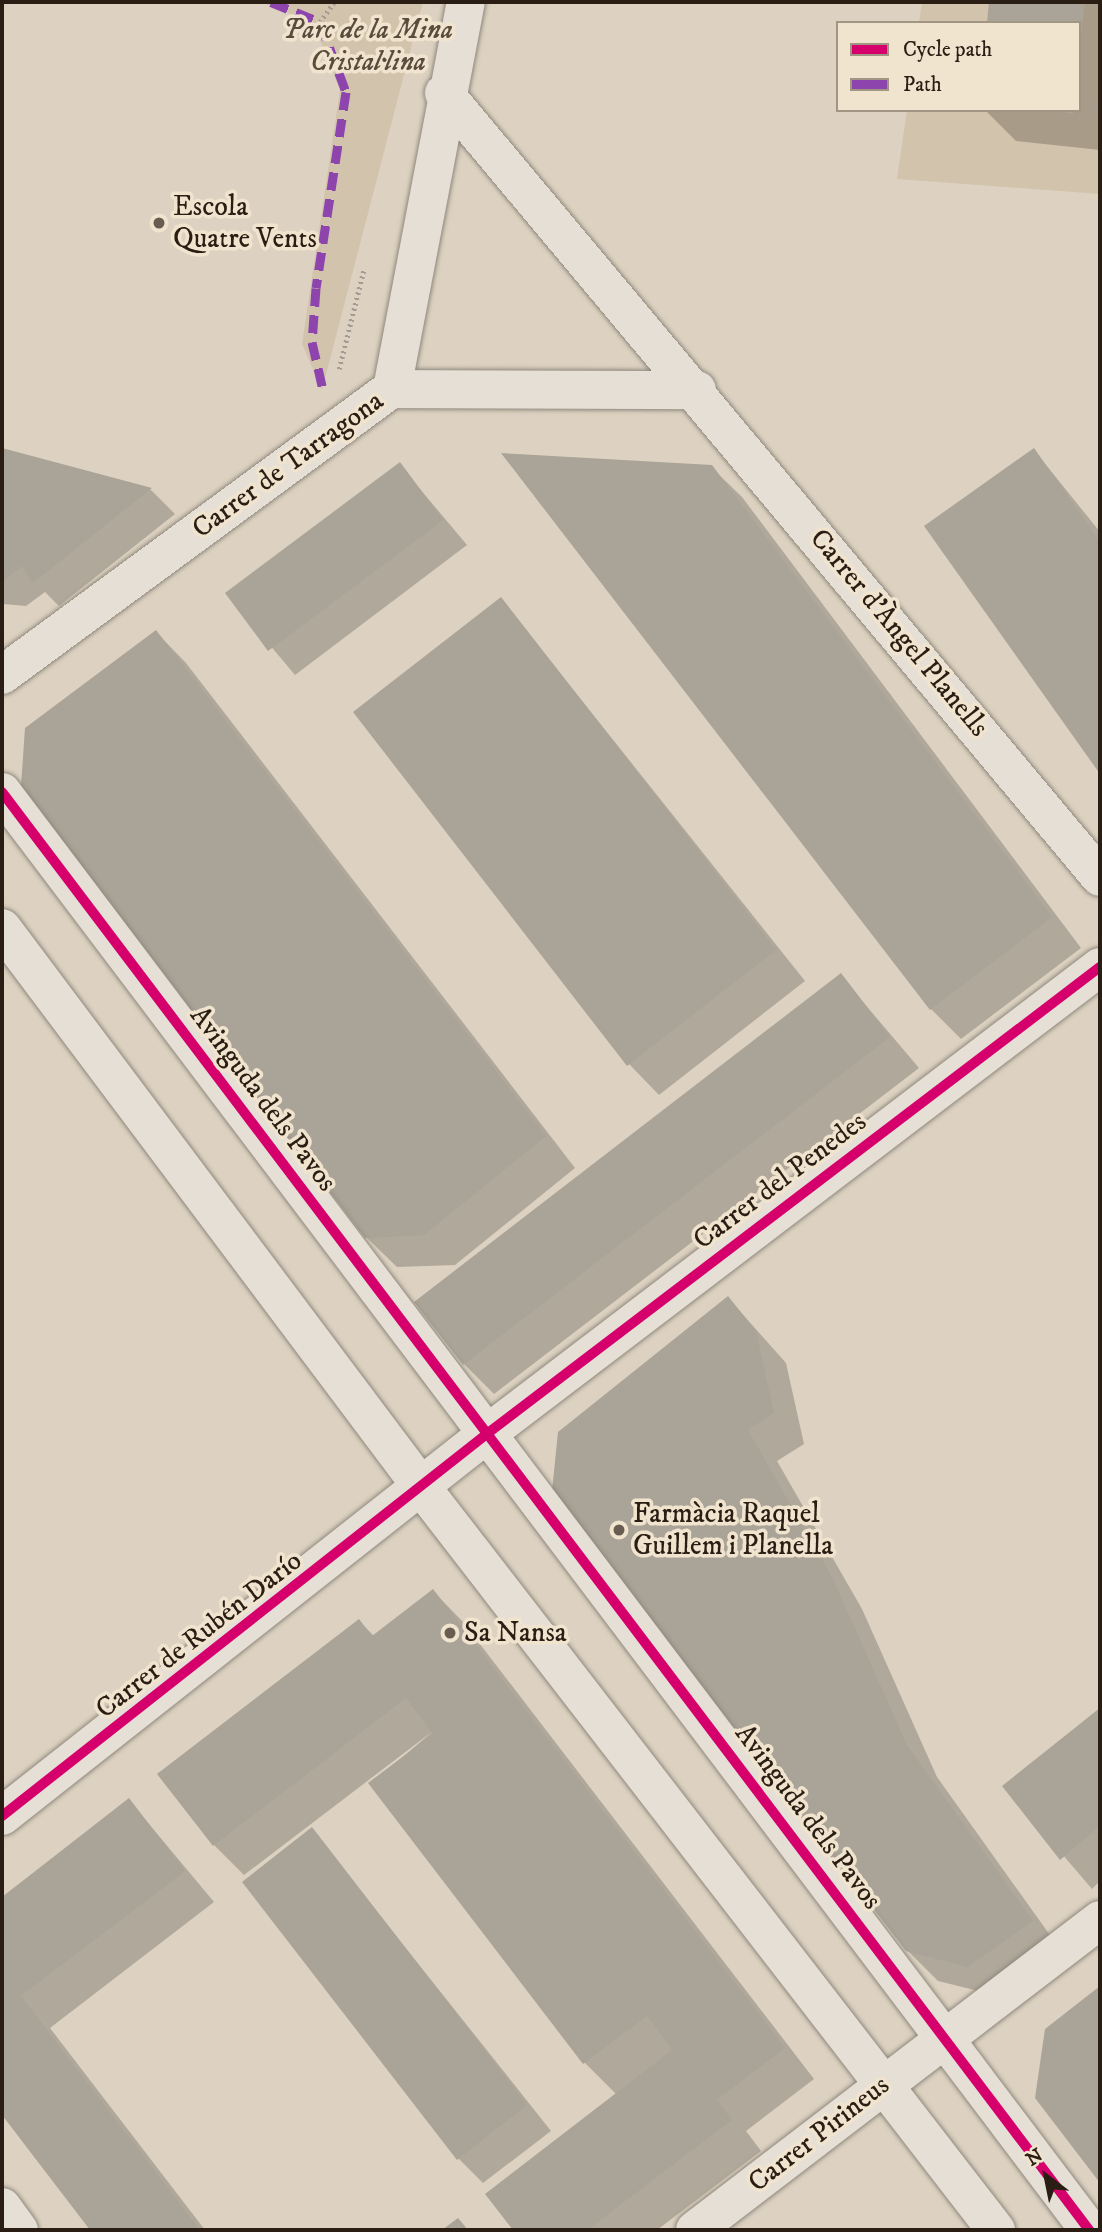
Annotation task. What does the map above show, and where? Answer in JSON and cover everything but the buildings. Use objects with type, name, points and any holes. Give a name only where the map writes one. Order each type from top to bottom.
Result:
[{"type":"street","name":"Carrer de Tarragona","points":[[2,676],[392,389],[444,93],[466,2]]},
{"type":"street","name":"Carrer d'Àngel Planells","points":[[444,93],[697,390],[1100,877]]},
{"type":"street","points":[[392,389],[697,390]]},
{"type":"street","name":"Avinguda dels Pavos","points":[[2,792],[1089,2230]]},
{"type":"street","points":[[2,928],[423,1489],[880,2085],[996,2230]]},
{"type":"street","name":"Carrer del Penedes","points":[[488,1433],[1100,967]]},
{"type":"street","points":[[423,1489],[488,1433]]},
{"type":"street","name":"Carrer de Rubén Darío","points":[[2,1816],[423,1489]]},
{"type":"street","name":"Carrer Pirineus","points":[[695,2230],[880,2085],[945,2040],[1100,1920]]},
{"type":"street","points":[[2,2207],[19,2230]]},
{"type":"path","points":[[320,22],[334,2]]},
{"type":"path","points":[[1087,114],[1100,99]]},
{"type":"green space","name":"Parc de la Mina Cristal·lina","points":[[261,2],[423,2],[322,390],[302,344],[340,90],[313,23]]},
{"type":"green space","points":[[922,2],[1100,2],[1100,194],[897,179],[907,112],[1081,112],[1081,21],[919,21]]},
{"type":"marked path","points":[[271,2],[320,22],[346,92],[316,288],[312,342],[324,394]]},
{"type":"cycle path","points":[[2,792],[1089,2230]]},
{"type":"cycle path","points":[[2,1816],[488,1433],[1100,967]]},
{"type":"place","name":"Escola Quatre Vents","points":[[159,223]]},
{"type":"place","name":"Farmàcia Raquel Guillem i Planella","points":[[619,1530]]},
{"type":"place","name":"Sa Nansa","points":[[450,1633]]}]
